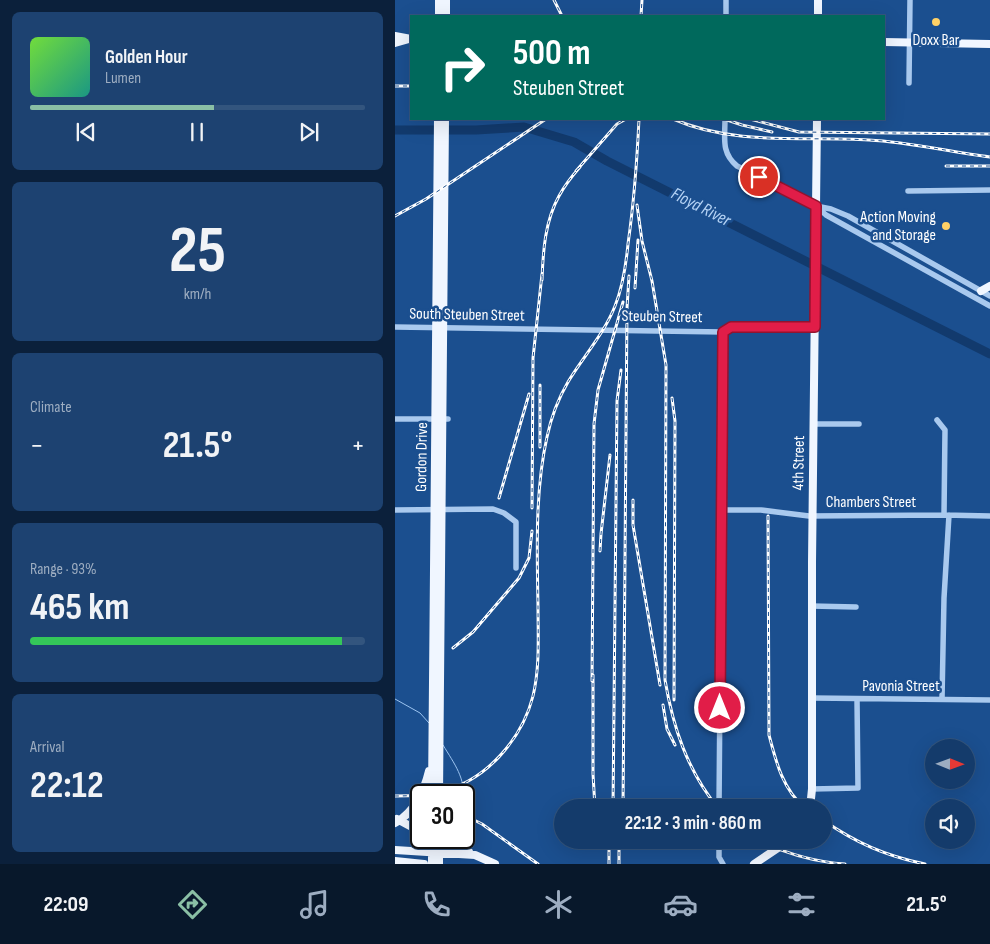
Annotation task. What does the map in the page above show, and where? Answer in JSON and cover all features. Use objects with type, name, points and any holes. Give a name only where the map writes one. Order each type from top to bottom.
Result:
[{"type":"main road","points":[[439,0],[439,15]]},
{"type":"main road","points":[[446,0],[446,15]]},
{"type":"main road","points":[[818,0],[818,15]]},
{"type":"main road","points":[[395,36],[410,39]]},
{"type":"main road","points":[[395,43],[410,39]]},
{"type":"main road","points":[[885,42],[990,44]]},
{"type":"main road","name":"Gordon Drive","points":[[432,784],[438,120]]},
{"type":"main road","name":"Gordon Drive","points":[[439,784],[445,120]]},
{"type":"main road","name":"4th Street","points":[[811,799],[811,606],[817,120]]},
{"type":"main road","points":[[981,290],[990,286]]},
{"type":"main road","points":[[395,823],[412,809],[421,795],[429,770],[432,739]]},
{"type":"main road","points":[[395,818],[410,826]]},
{"type":"main road","points":[[431,864],[432,849]]},
{"type":"main road","points":[[439,849],[439,864]]},
{"type":"main road","points":[[460,849],[495,864]]},
{"type":"main road","points":[[754,864],[776,849]]},
{"type":"main road","points":[[395,850],[475,855]]},
{"type":"main road","points":[[395,861],[424,864]]},
{"type":"street","points":[[726,0],[726,15]]},
{"type":"street","points":[[909,83],[910,0]]},
{"type":"street","points":[[725,120],[725,148],[727,156],[737,166],[816,206],[826,215],[990,306]]},
{"type":"street","points":[[908,191],[990,190]]},
{"type":"street","points":[[816,206],[831,209],[848,216],[990,296]]},
{"type":"street","name":"South Steuben Street","points":[[395,327],[538,330]]},
{"type":"street","name":"Steuben Street","points":[[538,330],[723,332],[731,327],[815,327]]},
{"type":"street","points":[[719,799],[723,332]]},
{"type":"street","points":[[395,419],[448,419]]},
{"type":"street","points":[[937,420],[945,430],[946,515],[942,699]]},
{"type":"street","points":[[814,424],[859,424]]},
{"type":"street","points":[[395,510],[493,509],[504,513],[516,522],[516,568]]},
{"type":"street","name":"Chambers Street","points":[[722,510],[761,510],[812,516],[990,516]]},
{"type":"street","points":[[811,606],[856,607]]},
{"type":"street","name":"Pavonia Street","points":[[812,698],[990,700]]},
{"type":"street","points":[[812,789],[858,788],[857,699]]},
{"type":"street","points":[[719,849],[719,857],[723,864]]},
{"type":"waterway","name":"Floyd River","points":[[395,130],[476,130],[524,127],[574,142],[607,161],[990,354]]},
{"type":"waterway","points":[[395,699],[420,713],[429,723]]},
{"type":"waterway","points":[[443,745],[455,765],[463,784]]},
{"type":"railway","points":[[554,0],[562,15]]},
{"type":"railway","points":[[641,15],[642,0]]},
{"type":"railway","points":[[395,86],[410,86]]},
{"type":"railway","points":[[395,216],[426,199],[544,120]]},
{"type":"railway","points":[[576,171],[617,124],[624,120]]},
{"type":"railway","points":[[395,796],[436,792],[458,786],[473,778],[500,756],[520,728],[528,712],[533,696],[538,662],[538,521],[543,457],[555,409],[561,395],[605,326],[620,291],[632,213],[639,120]]},
{"type":"railway","points":[[676,120],[721,133],[745,136],[884,141],[990,157]]},
{"type":"railway","points":[[727,120],[772,132]]},
{"type":"railway","points":[[754,120],[799,132],[990,134]]},
{"type":"railway","points":[[946,166],[990,166]]},
{"type":"railway","points":[[542,280],[544,247],[554,206],[561,192],[580,167]]},
{"type":"railway","points":[[637,205],[642,241],[652,281],[666,365],[665,680],[672,714],[683,747],[698,779],[711,799]]},
{"type":"railway","points":[[635,288],[638,240]]},
{"type":"railway","points":[[532,508],[533,358],[542,274]]},
{"type":"railway","points":[[623,799],[627,308],[629,276]]},
{"type":"railway","points":[[592,681],[594,424],[598,390],[623,302]]},
{"type":"railway","points":[[613,799],[617,401],[621,370]]},
{"type":"railway","points":[[540,385],[540,447]]},
{"type":"railway","points":[[499,498],[529,394]]},
{"type":"railway","points":[[672,398],[675,421],[674,700]]},
{"type":"railway","points":[[600,551],[610,455]]},
{"type":"railway","points":[[633,500],[633,525],[660,685]]},
{"type":"railway","points":[[768,516],[769,735],[781,775],[796,799]]},
{"type":"railway","points":[[453,648],[473,632],[519,578],[529,558],[532,531]]},
{"type":"railway","points":[[593,675],[594,799]]},
{"type":"railway","points":[[663,705],[667,729],[675,745]]},
{"type":"railway","points":[[475,820],[538,864]]},
{"type":"railway","points":[[832,826],[884,853],[925,864]]},
{"type":"railway","points":[[609,849],[609,864]]},
{"type":"railway","points":[[619,849],[619,864]]},
{"type":"railway","points":[[778,849],[800,856],[845,864]]},
{"type":"place","name":"Doxx Bar","points":[[936,22]]},
{"type":"place","name":"Action Moving and Storage","points":[[946,226]]},
{"type":"route","points":[[720,708],[723,332],[731,327],[815,327],[816,206],[759,177]]}]
